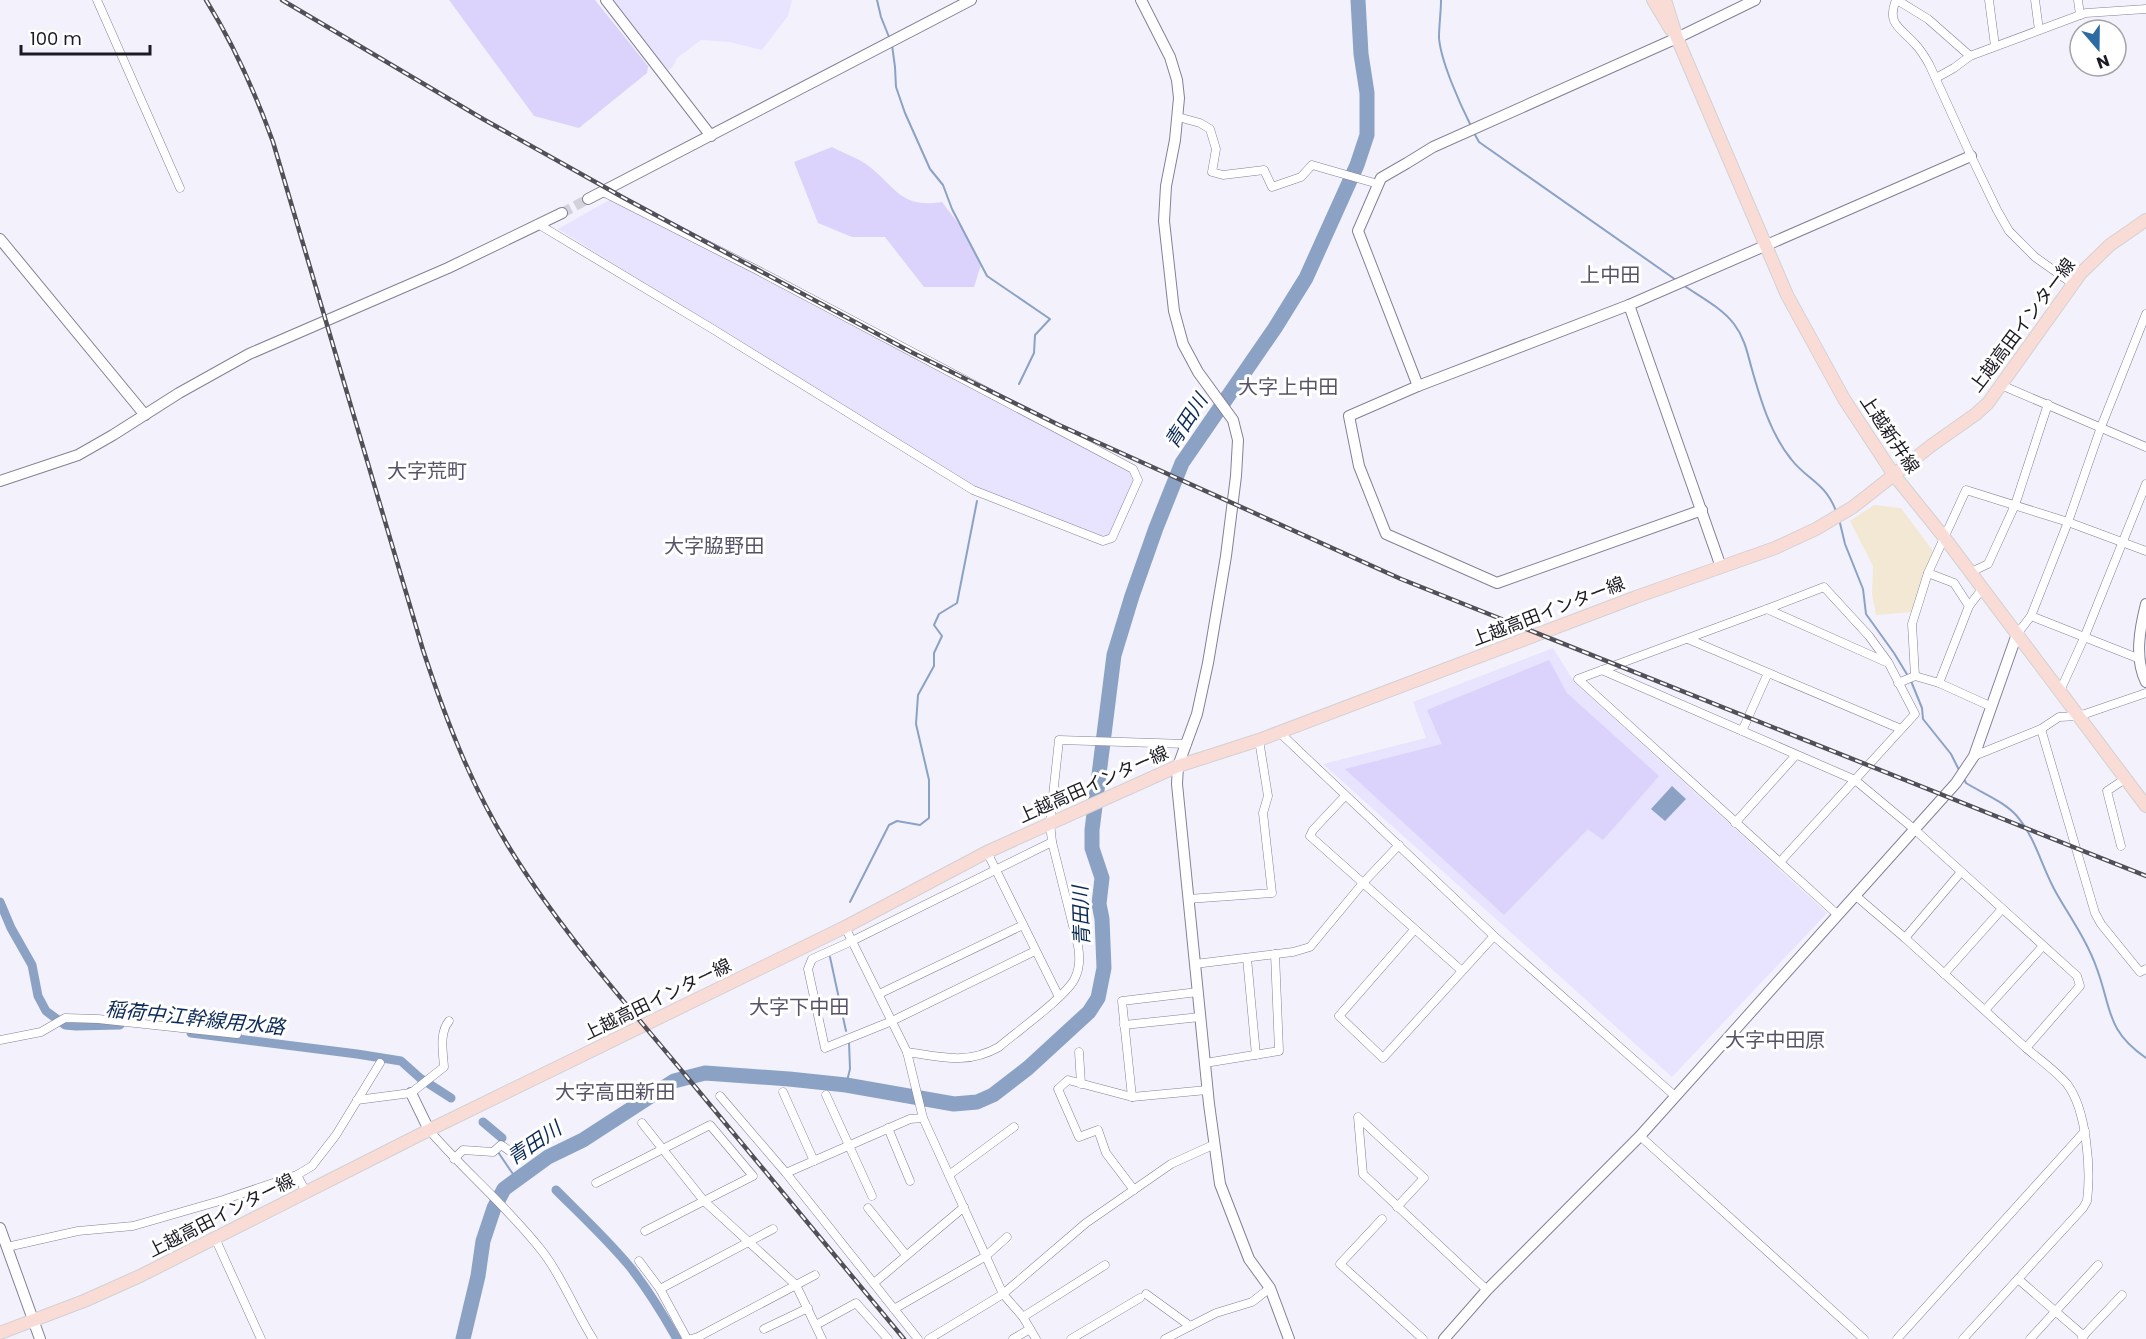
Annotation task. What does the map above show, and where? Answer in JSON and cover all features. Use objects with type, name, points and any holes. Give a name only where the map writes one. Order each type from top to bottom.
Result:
[{"type":"main road","name":"上越新井線","points":[[1653,0],[1677,38]]},
{"type":"main road","name":"上越新井線","points":[[1665,0],[1677,38],[1765,246],[1796,314],[1844,399],[1894,475],[1971,572],[2146,806]]},
{"type":"main road","name":"上越高田インター線","points":[[0,1333],[107,1292],[429,1130],[845,927],[987,852],[1125,789],[1178,766],[1259,740],[1636,597],[1775,548],[1816,529],[1853,507],[1932,445],[1976,414],[2001,385],[2081,273],[2110,245],[2146,220]]},
{"type":"street","points":[[97,0],[180,188]]},
{"type":"street","points":[[606,0],[711,136]]},
{"type":"street","points":[[588,199],[971,0]]},
{"type":"street","points":[[1141,0],[1170,57],[1177,80],[1178,117],[1166,186],[1164,221],[1174,311],[1183,344],[1198,372],[1226,408],[1237,433],[1236,476],[1209,663],[1199,706],[1178,766],[1178,799],[1213,1145],[1220,1184],[1249,1259],[1270,1288],[1289,1339]]},
{"type":"street","points":[[1418,386],[1358,231],[1381,178],[1433,147],[1677,38],[1755,0]]},
{"type":"street","points":[[1970,56],[1928,19],[1897,0],[1891,11],[1894,23],[1921,50],[2009,231],[2035,257],[2073,284]]},
{"type":"street","points":[[1989,0],[1995,45]]},
{"type":"street","points":[[2035,0],[2038,30]]},
{"type":"street","points":[[2078,0],[2080,15]]},
{"type":"street","points":[[1936,78],[1970,56],[1995,45],[2086,13],[2146,9]]},
{"type":"street","points":[[1178,117],[1200,123],[1210,129],[1215,149],[1212,172],[1222,175],[1264,170],[1272,188],[1301,177],[1312,165],[1378,184]]},
{"type":"street","points":[[1702,510],[1497,583],[1386,534],[1359,466],[1349,416],[1418,386],[1629,305],[1971,156]]},
{"type":"street","points":[[538,224],[972,490],[1103,541],[1112,538],[1138,480],[1133,469],[757,270],[603,192]]},
{"type":"street","points":[[0,481],[78,455],[249,354],[448,268],[562,213]]},
{"type":"street","points":[[0,239],[145,415]]},
{"type":"street","points":[[1629,305],[1721,567]]},
{"type":"street","points":[[1444,1339],[1487,1290],[1640,1136],[1956,783],[1974,756],[2017,634],[2031,616],[2068,522],[2101,427],[2146,314]]},
{"type":"street","points":[[2137,335],[2146,333]]},
{"type":"street","points":[[2001,385],[2146,447]]},
{"type":"street","points":[[1971,572],[1988,564],[2015,505],[2048,404]]},
{"type":"street","points":[[2060,691],[2084,638],[2121,541],[2146,484]]},
{"type":"street","points":[[1914,676],[1912,624],[1928,573],[1966,490],[2068,522],[2146,551]]},
{"type":"street","points":[[1928,573],[1954,583],[1969,606]]},
{"type":"street","points":[[1780,862],[1915,714],[1901,682],[1888,662],[1869,636],[1824,587],[1578,679],[1838,915]]},
{"type":"street","points":[[1939,683],[1969,606],[1983,588]]},
{"type":"street","points":[[2146,604],[2140,639],[2140,659],[2146,682]]},
{"type":"street","points":[[1767,609],[1888,662]]},
{"type":"street","points":[[2031,616],[2140,659]]},
{"type":"street","points":[[1688,639],[1901,729]]},
{"type":"street","points":[[1602,670],[1855,780],[1914,830],[2077,976],[2080,986],[2026,1048]]},
{"type":"street","points":[[1742,732],[1768,673]]},
{"type":"street","points":[[1901,682],[1914,676],[1939,683],[1990,706]]},
{"type":"street","points":[[1974,756],[2041,729],[2059,717],[2079,716],[2146,693]]},
{"type":"street","points":[[2041,729],[2096,913],[2101,924],[2140,972],[2146,969]]},
{"type":"street","points":[[1279,732],[1494,936],[1675,1096]]},
{"type":"street","points":[[907,1052],[957,1059],[977,1057],[999,1047],[1059,997],[1070,987],[1075,978],[1080,958],[1052,843],[1050,823],[1059,740],[1187,744]]},
{"type":"street","points":[[1188,898],[1272,893],[1263,813],[1269,796],[1259,740]]},
{"type":"street","points":[[1735,823],[1796,754]]},
{"type":"street","points":[[2121,846],[2107,791],[2125,779]]},
{"type":"street","points":[[1345,796],[1310,836],[1462,971]]},
{"type":"street","points":[[1035,951],[892,1021],[825,1048],[808,969],[812,959],[1052,843]]},
{"type":"street","points":[[1195,964],[1275,954],[1310,947],[1398,844]]},
{"type":"street","points":[[987,852],[1059,997]]},
{"type":"street","points":[[1905,938],[1961,872]]},
{"type":"street","points":[[1856,896],[2070,1088],[2085,1131],[2087,1201],[2083,1208],[1963,1339]]},
{"type":"street","points":[[1944,974],[2002,909]]},
{"type":"street","points":[[879,994],[1023,925]]},
{"type":"street","points":[[845,927],[907,1052],[923,1118],[1003,1294],[1023,1317],[1036,1339]]},
{"type":"street","points":[[1414,930],[1339,1016],[1383,1058],[1494,936]]},
{"type":"street","points":[[1985,1010],[2043,946]]},
{"type":"street","points":[[1205,1064],[1279,1052],[1275,954]]},
{"type":"street","points":[[1246,958],[1256,1055]]},
{"type":"street","points":[[1132,1097],[1122,1001],[1198,992]]},
{"type":"street","points":[[1124,1025],[1200,1017]]},
{"type":"street","points":[[0,1040],[41,1032],[65,1018],[99,1019],[237,1034]]},
{"type":"street","points":[[357,1100],[411,1093],[444,1067],[443,1034],[444,1027],[449,1021]]},
{"type":"street","points":[[1078,1052],[1081,1084]]},
{"type":"street","points":[[7,1247],[78,1231],[133,1226],[223,1200],[297,1174],[312,1166],[322,1153],[381,1063]]},
{"type":"street","points":[[1134,1190],[1106,1153],[1098,1130],[1078,1137],[1058,1089],[1068,1080],[1132,1097],[1208,1090]]},
{"type":"street","points":[[783,1092],[814,1161]]},
{"type":"street","points":[[411,1093],[429,1130],[453,1159],[507,1210],[544,1253],[592,1339]]},
{"type":"street","points":[[826,1095],[872,1196]]},
{"type":"street","points":[[720,1096],[786,1173],[918,1339]]},
{"type":"street","points":[[1397,1207],[1424,1178],[1358,1117],[1363,1174],[1397,1207],[1487,1290]]},
{"type":"street","points":[[786,1173],[910,1119],[923,1118]]},
{"type":"street","points":[[642,1123],[704,1201],[796,1285],[822,1339]]},
{"type":"street","points":[[596,1183],[710,1125],[753,1176],[645,1230]]},
{"type":"street","points":[[949,1175],[1014,1127]]},
{"type":"street","points":[[888,1128],[910,1180]]},
{"type":"street","points":[[1897,1339],[2085,1131]]},
{"type":"street","points":[[1640,1136],[1864,1339]]},
{"type":"street","points":[[453,1159],[463,1150],[496,1150],[501,1145],[514,1154]]},
{"type":"street","points":[[929,1339],[1003,1294],[1086,1223],[1171,1164],[1213,1145]]},
{"type":"street","points":[[297,1174],[306,1192]]},
{"type":"street","points":[[873,1283],[964,1207]]},
{"type":"street","points":[[868,1208],[906,1256]]},
{"type":"street","points":[[1382,1219],[1341,1264],[1423,1339]]},
{"type":"street","points":[[0,1228],[40,1339]]},
{"type":"street","points":[[660,1289],[773,1229]]},
{"type":"street","points":[[894,1309],[986,1256],[1008,1237]]},
{"type":"street","points":[[215,1238],[261,1339]]},
{"type":"street","points":[[639,1261],[660,1289],[689,1339],[815,1275]]},
{"type":"street","points":[[1023,1317],[1105,1265]]},
{"type":"street","points":[[2030,1339],[2098,1265]]},
{"type":"street","points":[[2018,1279],[2082,1337],[2122,1295]]},
{"type":"street","points":[[1165,1339],[1179,1336],[1191,1326],[1216,1314],[1252,1302],[1270,1288]]},
{"type":"street","points":[[1071,1339],[1143,1296],[1191,1326]]},
{"type":"street","points":[[816,1325],[856,1303],[885,1338]]},
{"type":"street","points":[[764,1329],[808,1308]]},
{"type":"street","points":[[1013,1339],[1030,1329]]},
{"type":"shaded area","points":[[449,0],[595,0],[648,66],[647,73],[579,128],[534,116]]},
{"type":"shaded area","points":[[613,0],[792,0],[788,16],[762,50],[729,42],[701,40],[677,58],[672,68],[668,70]]},
{"type":"shaded area","points":[[832,147],[866,164],[907,199],[916,202],[942,202],[961,227],[981,265],[974,287],[924,287],[885,237],[852,237],[818,223],[794,162]]},
{"type":"shaded area","points":[[611,199],[1131,471],[1135,479],[1109,537],[1105,538],[974,487],[558,229]]},
{"type":"shaded area","points":[[1874,505],[1901,508],[1933,551],[1912,612],[1876,615],[1872,594],[1873,566],[1850,521]]},
{"type":"shaded area","points":[[1553,648],[1575,683],[1827,913],[1672,1077],[1323,764],[1426,738],[1413,702]]},
{"type":"shaded area","points":[[1549,660],[1567,693],[1659,776],[1603,840],[1588,829],[1504,915],[1345,769],[1442,744],[1427,710]]},
{"type":"water","points":[[1672,786],[1686,799],[1665,821],[1651,809]]},
{"type":"waterway","points":[[877,0],[889,37]]},
{"type":"waterway","name":"青田川","points":[[463,1339],[478,1276],[483,1241],[494,1208],[504,1189],[548,1157],[583,1140],[674,1081],[705,1073],[846,1085],[954,1104],[977,1102],[993,1095],[1028,1068],[1089,1012],[1098,998],[1104,968],[1102,919],[1099,904],[1102,878],[1092,848],[1092,830],[1114,655],[1156,528],[1182,463],[1275,328],[1306,278],[1357,165],[1367,135],[1367,93],[1361,54],[1358,0]]},
{"type":"waterway","points":[[1441,0],[1440,48],[1471,126]]},
{"type":"waterway","points":[[892,45],[896,87],[905,113],[930,169],[943,185],[952,209],[987,276],[1050,319],[1035,335],[1034,353],[1019,384]]},
{"type":"waterway","points":[[1473,131],[1479,142],[1676,280]]},
{"type":"waterway","points":[[1683,285],[1717,308],[1737,329],[1745,344],[1771,427],[1797,466],[1821,487],[1832,501],[1836,511]]},
{"type":"waterway","points":[[850,902],[889,825],[897,821],[920,825],[929,818],[929,780],[916,724],[918,695],[934,666],[934,653],[942,636],[934,625],[939,614],[957,603],[977,501]]},
{"type":"waterway","points":[[1839,519],[1845,544],[1863,589],[1866,614],[1908,676]]},
{"type":"waterway","points":[[1911,681],[1922,708],[1923,719],[1951,754],[1960,772]]},
{"type":"waterway","points":[[1964,779],[1966,783],[2005,806],[2023,824],[2052,886],[2089,950],[2117,1028],[2133,1048],[2146,1058]]},
{"type":"waterway","name":"稲荷中江幹線用水路","points":[[0,902],[11,928],[32,965],[38,996],[46,1011],[65,1025],[120,1025]]},
{"type":"waterway","points":[[830,957],[846,1031]]},
{"type":"waterway","name":"稲荷中江幹線用水路","points":[[191,1033],[401,1061],[420,1078],[451,1098]]},
{"type":"waterway","points":[[846,1085],[850,1069],[849,1042]]},
{"type":"waterway","name":"稲荷中江幹線用水路","points":[[483,1122],[502,1138]]},
{"type":"waterway","points":[[498,1152],[517,1180]]},
{"type":"waterway","name":"稲荷中江幹線用水路","points":[[556,1190],[631,1268],[677,1339]]},
{"type":"tunnel","points":[[562,213],[588,199]]},
{"type":"railway","points":[[206,0],[243,69],[273,142],[423,650],[449,725],[481,797],[507,844],[570,935],[904,1339]]},
{"type":"railway","points":[[282,0],[483,119],[624,198],[911,352],[1059,425],[1401,579],[2146,876]]},
{"type":"district","name":"上中田","points":[[1610,275]]},
{"type":"district","name":"大字上中田","points":[[1288,387]]},
{"type":"district","name":"大字荒町","points":[[427,471]]},
{"type":"district","name":"大字脇野田","points":[[714,546]]},
{"type":"district","name":"大字下中田","points":[[799,1007]]},
{"type":"district","name":"大字中田原","points":[[1775,1040]]},
{"type":"district","name":"大字高田新田","points":[[615,1092]]}]
